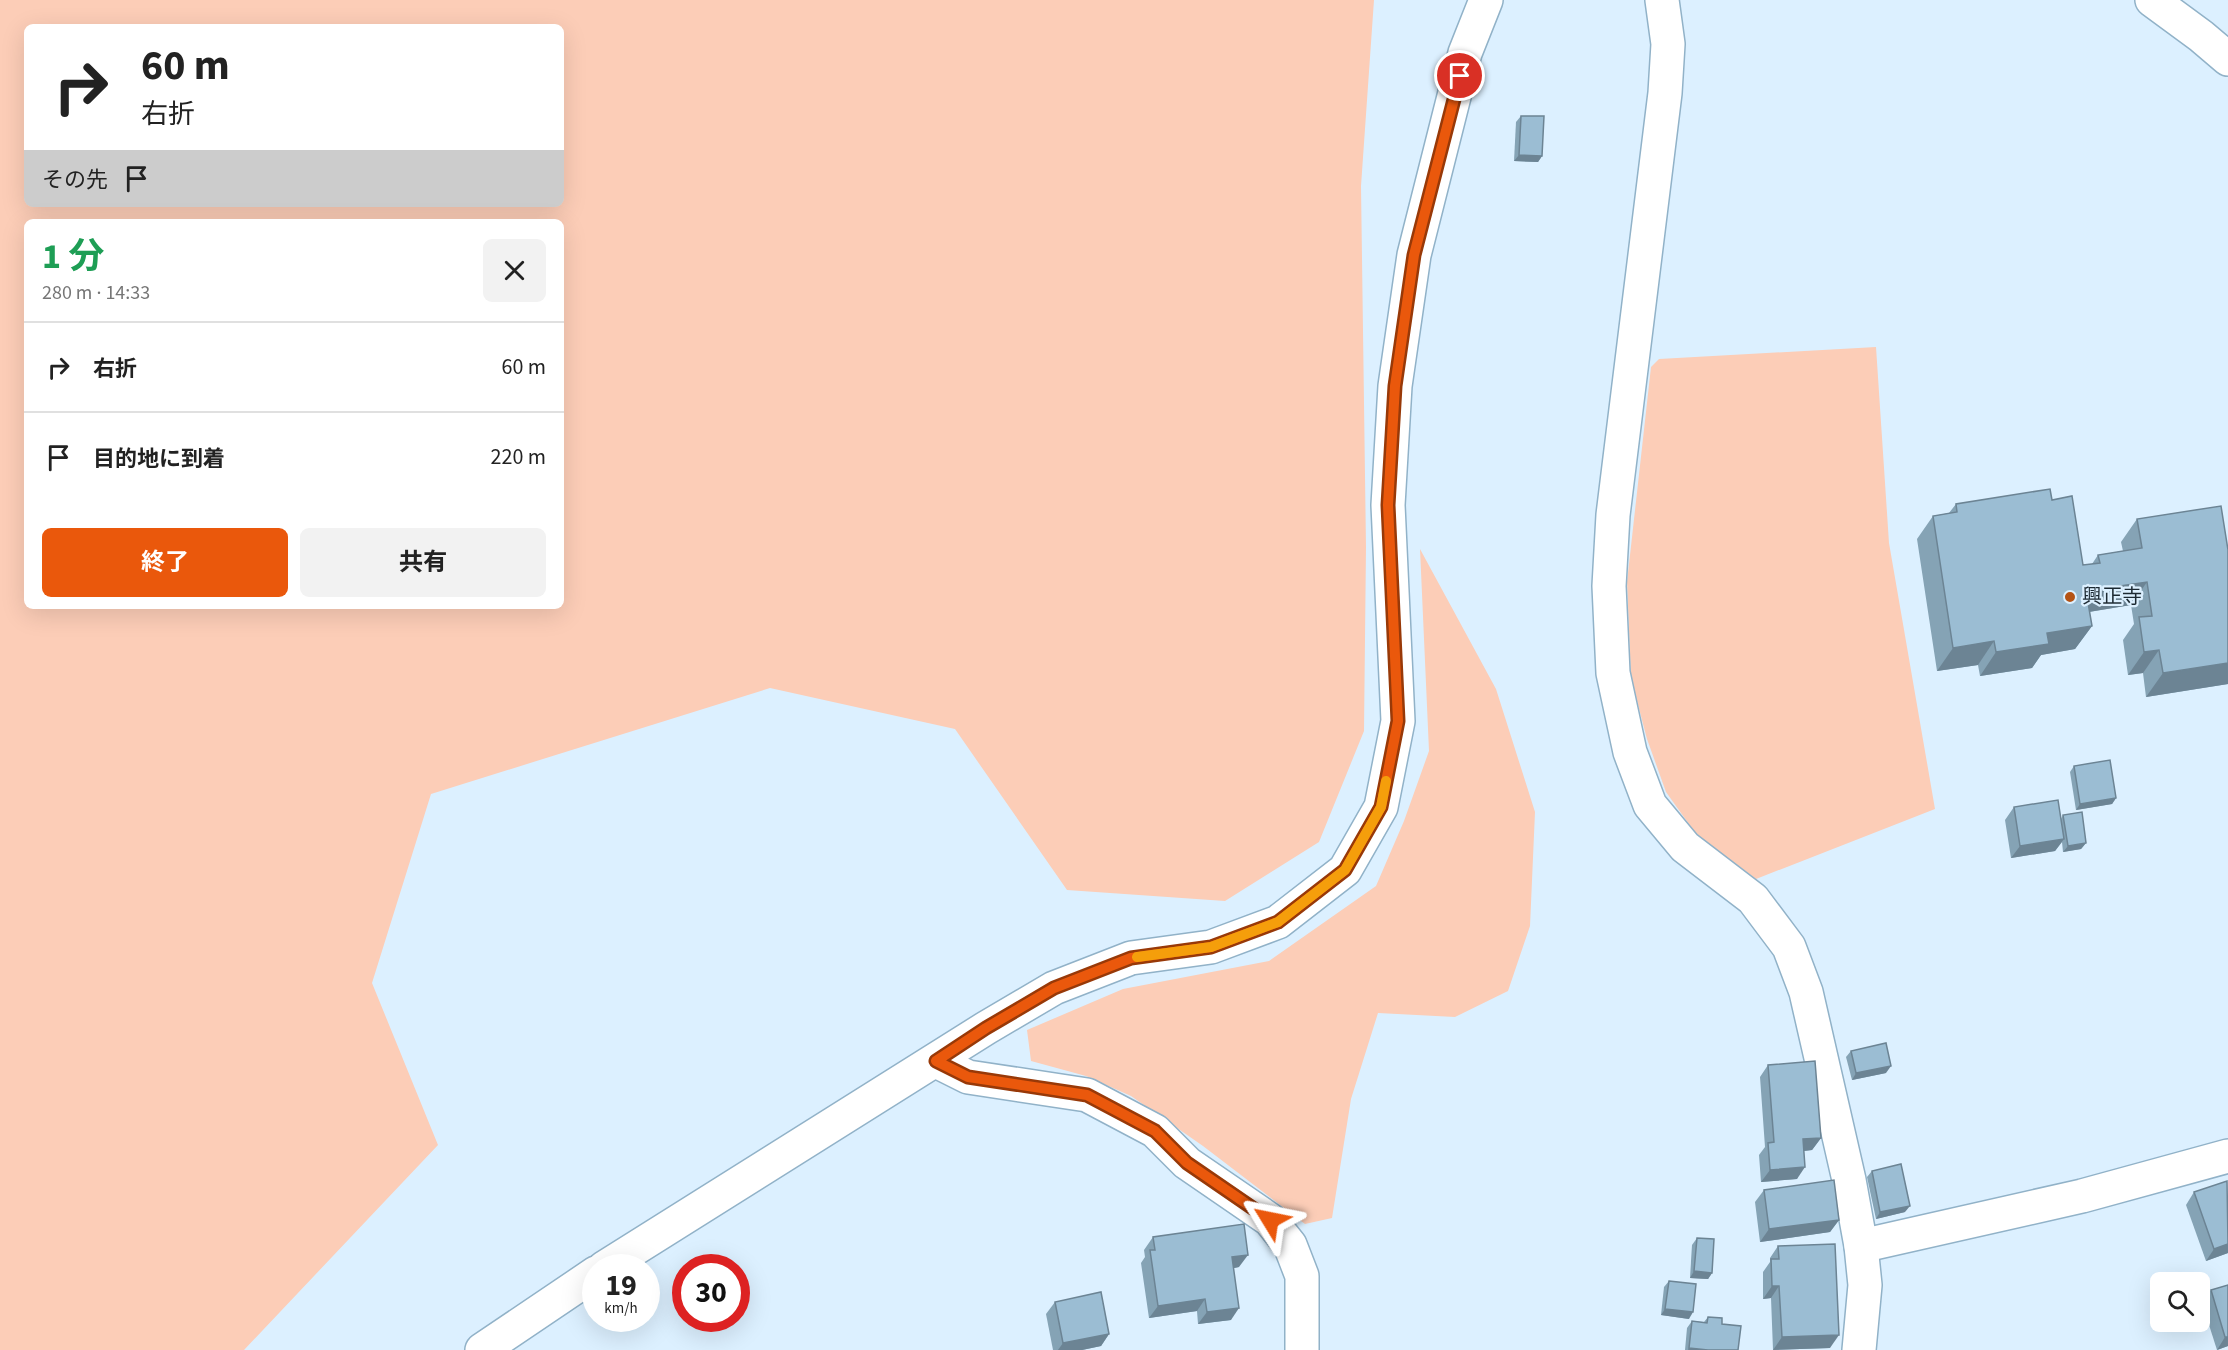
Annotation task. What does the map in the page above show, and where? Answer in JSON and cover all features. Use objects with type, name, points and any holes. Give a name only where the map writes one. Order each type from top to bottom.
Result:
[{"type":"street","points":[[626,1254],[986,1028],[1054,988],[1131,958],[1211,947],[1278,922],[1345,870],[1381,807],[1398,721],[1388,505],[1395,386],[1414,255],[1465,53],[1486,0]]},
{"type":"street","points":[[1662,0],[1668,44],[1665,93],[1613,515],[1609,586],[1613,673],[1630,752],[1650,805],[1685,847],[1753,899],[1789,947],[1806,992],[1849,1180],[1861,1246],[1865,1285],[1859,1350]]},
{"type":"street","points":[[2152,0],[2228,59]]},
{"type":"street","points":[[936,1061],[968,1077],[1087,1095],[1155,1131],[1187,1163],[1270,1220],[1290,1245],[1302,1275],[1302,1350]]},
{"type":"street","points":[[1861,1246],[2082,1196],[2228,1156]]},
{"type":"street","points":[[482,1350],[582,1282]]},
{"type":"shaded area","points":[[0,0],[1374,0],[1361,186],[1366,547],[1364,731],[1319,842],[1225,901],[1067,890],[955,729],[770,688],[431,794],[372,983],[438,1145],[244,1350],[0,1350]]},
{"type":"shaded area","points":[[1876,347],[1889,543],[1935,809],[1756,879],[1696,834],[1666,792],[1647,739],[1631,678],[1627,582],[1651,367],[1659,359]]},
{"type":"shaded area","points":[[1420,549],[1496,689],[1535,812],[1530,926],[1508,991],[1455,1017],[1378,1013],[1351,1099],[1332,1218],[1305,1224],[1203,1146],[1131,1096],[1086,1076],[1031,1061],[1027,1030],[1123,989],[1269,961],[1376,886],[1404,821],[1429,751]]},
{"type":"building","points":[[1521,116],[1544,116],[1542,156],[1519,155]]},
{"type":"building","name":"興正寺","points":[[2050,489],[2052,500],[2072,496],[2083,565],[2100,563],[2098,555],[2142,548],[2137,519],[2221,506],[2228,550],[2228,663],[2163,673],[2159,650],[2144,652],[2139,617],[2152,616],[2147,582],[2086,591],[2092,626],[2047,633],[2049,644],[1996,652],[1994,641],[1953,648],[1933,516],[1957,512],[1956,504]]},
{"type":"building","points":[[2110,760],[2116,798],[2080,804],[2074,766]]},
{"type":"building","points":[[2058,800],[2064,839],[2020,846],[2014,807]]},
{"type":"building","points":[[2082,812],[2086,843],[2068,846],[2063,815]]},
{"type":"building","points":[[1886,1043],[1891,1066],[1856,1073],[1851,1051]]},
{"type":"building","points":[[1815,1061],[1821,1138],[1803,1139],[1805,1167],[1770,1170],[1768,1143],[1774,1142],[1768,1065]]},
{"type":"building","points":[[1901,1164],[1910,1206],[1880,1212],[1872,1171]]},
{"type":"building","points":[[1834,1180],[1839,1220],[1769,1229],[1764,1190]]},
{"type":"building","points":[[2227,1181],[2228,1244],[2214,1249],[2194,1192]]},
{"type":"building","points":[[1244,1224],[1248,1255],[1232,1257],[1239,1308],[1207,1312],[1205,1299],[1158,1306],[1150,1250],[1155,1250],[1153,1237]]},
{"type":"building","points":[[1697,1238],[1714,1239],[1712,1273],[1694,1271]]},
{"type":"building","points":[[1835,1244],[1839,1335],[1782,1337],[1779,1286],[1772,1286],[1771,1259],[1779,1259],[1778,1246]]},
{"type":"building","points":[[1669,1281],[1696,1284],[1693,1312],[1665,1309]]},
{"type":"building","points":[[2228,1285],[2228,1337],[2225,1337],[2211,1290]]},
{"type":"building","points":[[1101,1292],[1109,1334],[1063,1343],[1055,1302]]},
{"type":"building","points":[[1708,1317],[1722,1318],[1722,1324],[1741,1326],[1738,1350],[1689,1348],[1692,1321],[1707,1323]]},
{"type":"slow traffic","points":[[1137,957],[1211,947],[1278,922],[1345,870],[1381,807],[1386,781]]},
{"type":"place","name":"興正寺","points":[[2070,597]]},
{"type":"route","points":[[1270,1220],[1187,1163],[1155,1131],[1087,1095],[968,1077],[936,1061],[1054,988],[1131,958],[1211,947],[1278,922],[1345,870],[1381,807],[1398,721],[1388,505],[1395,386],[1414,255],[1460,76]]}]
